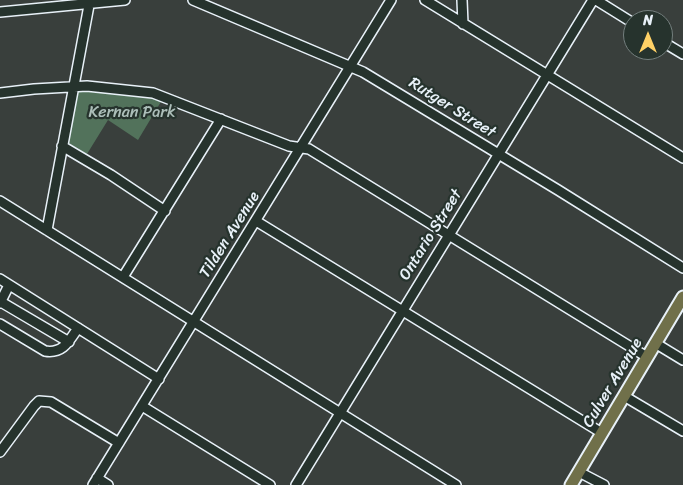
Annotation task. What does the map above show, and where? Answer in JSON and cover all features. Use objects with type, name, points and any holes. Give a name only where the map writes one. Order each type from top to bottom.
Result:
[{"type":"main road","name":"Culver Avenue","points":[[571,485],[683,297]]},
{"type":"street","points":[[0,12],[125,0]]},
{"type":"street","name":"Rutger Street","points":[[192,0],[350,66],[498,154],[683,268]]},
{"type":"street","name":"Tilden Avenue","points":[[95,482],[391,0]]},
{"type":"street","points":[[424,0],[683,158]]},
{"type":"street","points":[[462,0],[463,24]]},
{"type":"street","points":[[594,0],[623,17]]},
{"type":"street","name":"Ontario Street","points":[[296,485],[594,0]]},
{"type":"street","points":[[47,230],[89,2]]},
{"type":"street","points":[[0,93],[74,86],[153,92],[289,146],[309,149],[647,357]]},
{"type":"street","points":[[123,277],[221,119]]},
{"type":"street","points":[[62,146],[111,175],[165,211]]},
{"type":"street","points":[[0,201],[456,485]]},
{"type":"street","points":[[256,221],[602,433]]},
{"type":"street","points":[[0,279],[159,379]]},
{"type":"street","points":[[9,285],[0,302],[68,342]]},
{"type":"street","points":[[0,324],[45,351],[58,351],[65,347],[78,328]]},
{"type":"street","points":[[655,343],[683,360]]},
{"type":"street","points":[[624,396],[683,431]]},
{"type":"street","points":[[0,452],[39,401],[51,402],[119,443]]},
{"type":"street","points":[[142,406],[270,485]]},
{"type":"street","points":[[579,472],[604,485]]},
{"type":"street","points":[[95,482],[108,485]]},
{"type":"green space","name":"Kernan Park","points":[[79,88],[149,95],[162,100],[138,140],[108,120],[87,154],[68,143]]}]
